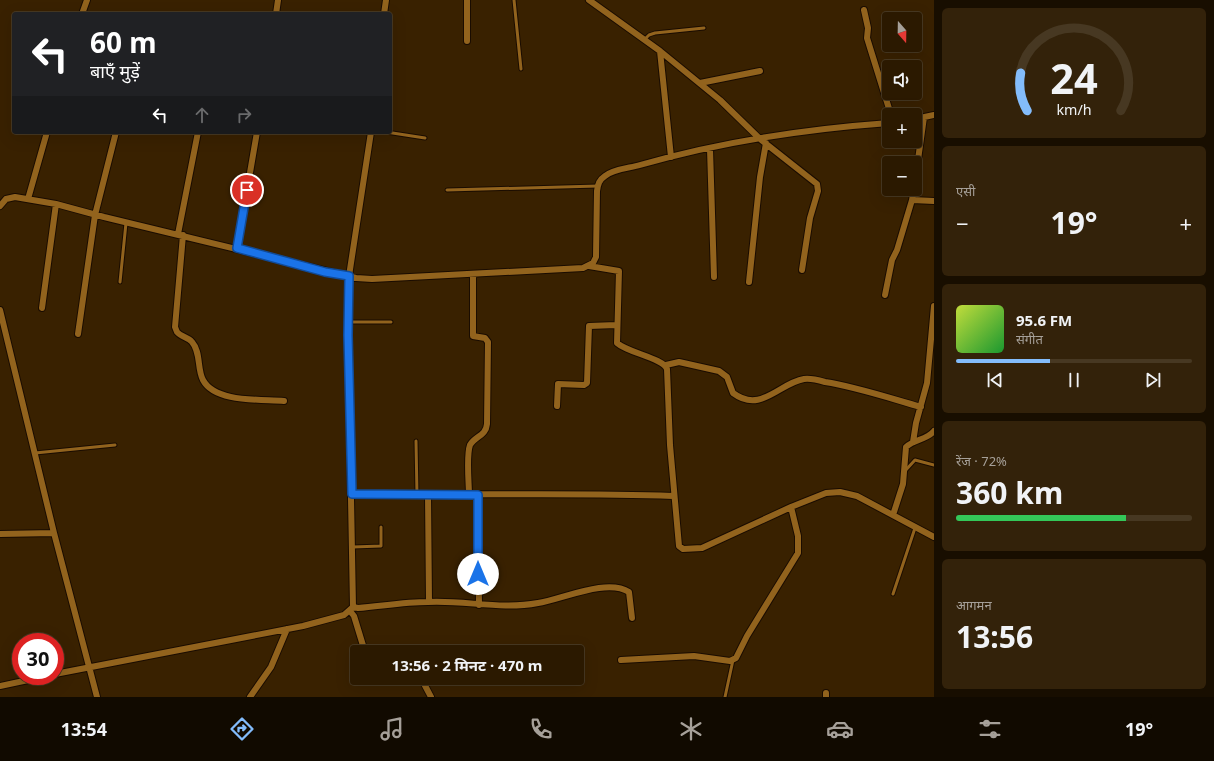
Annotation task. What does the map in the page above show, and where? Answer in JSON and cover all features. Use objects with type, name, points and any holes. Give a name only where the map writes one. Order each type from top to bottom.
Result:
[{"type":"street","points":[[83,12],[86,0]]},
{"type":"street","points":[[276,12],[278,0]]},
{"type":"street","points":[[384,12],[386,0]]},
{"type":"street","points":[[467,0],[467,41]]},
{"type":"street","points":[[589,0],[645,39],[700,83],[760,139],[814,181],[818,187],[810,218],[802,270]]},
{"type":"street","points":[[864,10],[868,28],[867,38],[889,108]]},
{"type":"street","points":[[660,51],[671,157]]},
{"type":"street","points":[[700,83],[760,72]]},
{"type":"street","points":[[919,156],[924,117],[934,114]]},
{"type":"street","points":[[0,206],[6,199],[15,197],[56,204],[95,215],[237,248],[325,272],[356,278],[372,279],[583,268],[593,263],[596,257],[598,186],[599,182],[606,175],[671,157],[760,139],[847,126],[882,124]]},
{"type":"street","points":[[28,199],[47,134]]},
{"type":"street","points":[[78,334],[95,215],[115,134]]},
{"type":"street","points":[[198,134],[180,235],[175,327],[177,332],[192,342],[196,348],[203,381],[215,393],[225,396],[284,401]]},
{"type":"street","points":[[237,248],[257,134]]},
{"type":"street","points":[[363,645],[352,609],[353,547],[348,322],[349,276],[371,134]]},
{"type":"street","points":[[749,282],[760,177],[766,144]]},
{"type":"street","points":[[710,149],[714,277]]},
{"type":"street","points":[[885,295],[892,260],[897,250],[913,196]]},
{"type":"street","points":[[912,200],[934,201]]},
{"type":"street","points":[[42,308],[56,204]]},
{"type":"street","points":[[589,266],[619,271],[616,325],[617,343],[624,349],[663,362],[666,365],[674,496],[679,546],[684,549],[702,548],[791,507],[826,493],[840,492],[857,496],[934,537]]},
{"type":"street","points":[[469,495],[470,446],[472,442],[484,433],[487,424],[488,342],[485,338],[473,336],[473,274]]},
{"type":"street","points":[[913,442],[927,383],[934,306]]},
{"type":"street","points":[[0,310],[54,533],[97,697]]},
{"type":"street","points":[[557,406],[558,384],[584,385],[587,383],[589,326],[616,325]]},
{"type":"street","points":[[666,365],[678,362],[719,371],[727,377],[733,393],[756,400],[767,398],[798,380],[808,379],[835,384],[921,407]]},
{"type":"street","points":[[893,515],[904,484],[906,447],[913,442],[929,436],[934,431]]},
{"type":"street","points":[[352,494],[621,494],[674,496]]},
{"type":"street","points":[[428,495],[429,602]]},
{"type":"street","points":[[478,495],[479,605]]},
{"type":"street","points":[[621,660],[694,656],[733,660],[736,658],[747,636],[798,552],[798,536],[791,507]]},
{"type":"street","points":[[0,534],[54,533]]},
{"type":"street","points":[[64,672],[287,629],[344,615],[352,609],[358,608],[429,602],[479,605],[537,604],[598,588],[614,587],[630,592],[632,618]]},
{"type":"street","points":[[250,697],[271,667],[287,629]]},
{"type":"street","points":[[0,686],[12,683]]},
{"type":"street","points":[[425,685],[431,697]]},
{"type":"lane","points":[[514,0],[521,69]]},
{"type":"lane","points":[[645,39],[649,35],[655,33],[704,28]]},
{"type":"lane","points":[[392,133],[425,138]]},
{"type":"lane","points":[[447,190],[598,186]]},
{"type":"lane","points":[[120,282],[126,222]]},
{"type":"lane","points":[[348,322],[391,322]]},
{"type":"lane","points":[[416,441],[417,495]]},
{"type":"lane","points":[[35,453],[115,445]]},
{"type":"lane","points":[[904,472],[915,460],[934,465]]},
{"type":"lane","points":[[353,547],[380,546],[381,527]]},
{"type":"lane","points":[[893,594],[916,527]]},
{"type":"lane","points":[[725,697],[733,660]]},
{"type":"route","points":[[247,190],[237,248],[325,272],[349,276],[348,335],[352,494],[478,495],[478,574]]}]
